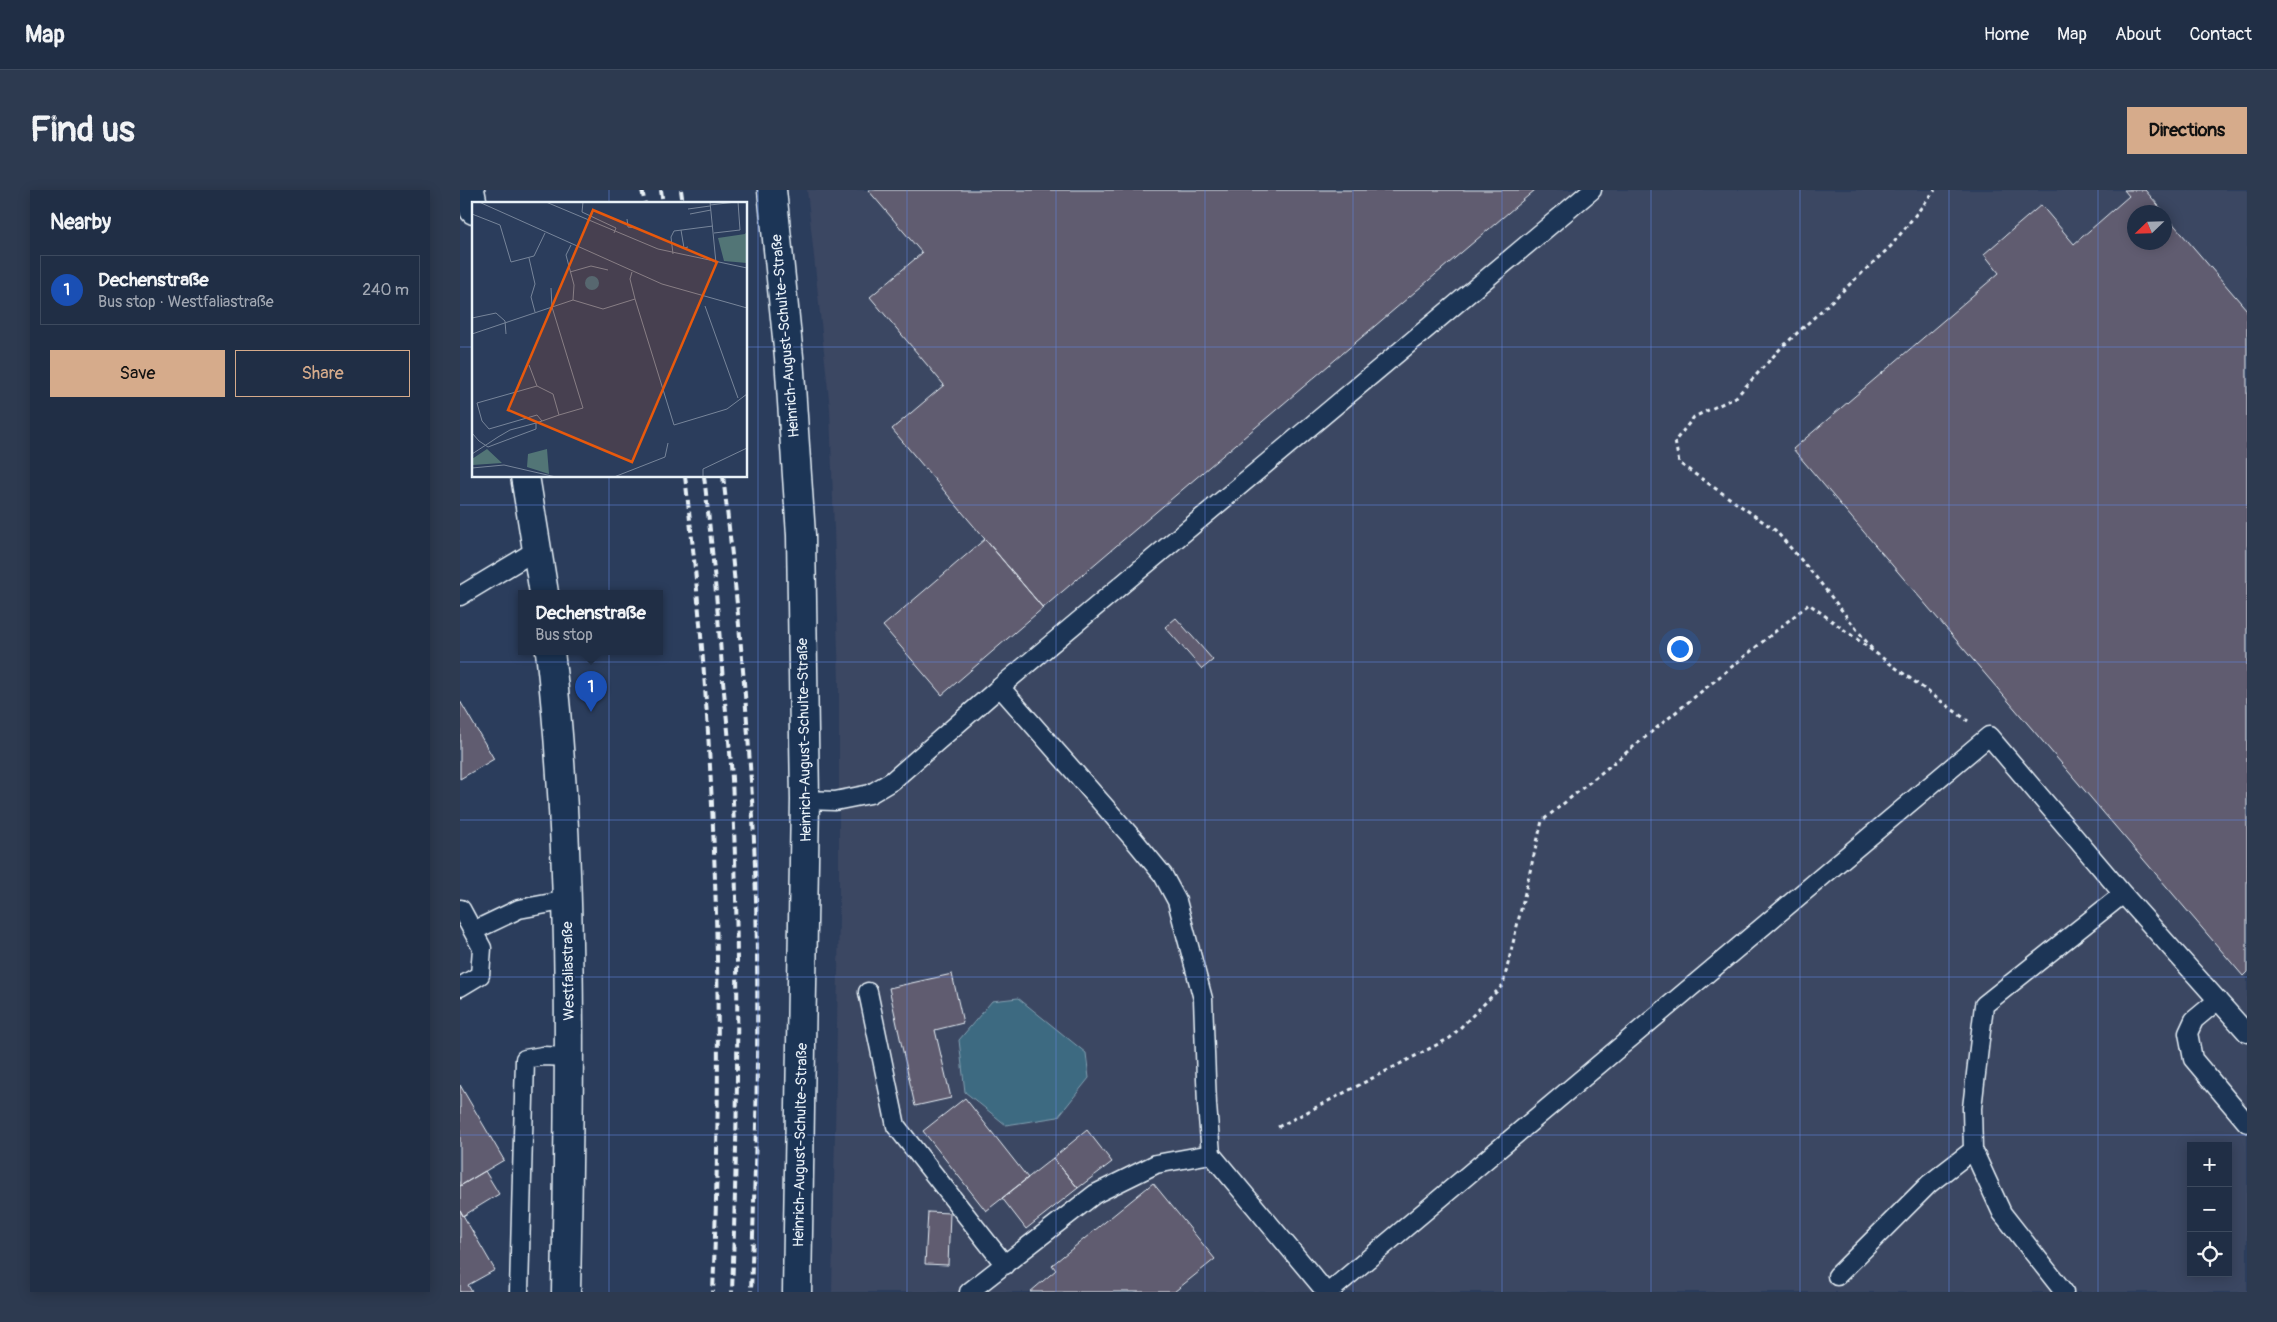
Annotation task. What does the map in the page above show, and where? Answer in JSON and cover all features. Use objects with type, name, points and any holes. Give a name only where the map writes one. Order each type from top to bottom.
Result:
[{"type":"street","name":"Heinrich-August-Schulte-Straße","points":[[772,190],[789,357],[801,535],[805,800],[797,1292]]},
{"type":"street","points":[[525,478],[544,590]]},
{"type":"street","name":"Westfaliastraße","points":[[550,655],[568,900],[569,1057],[566,1292]]},
{"type":"lane","points":[[805,800],[835,801],[870,794],[892,781],[1000,687],[1592,190]]},
{"type":"lane","points":[[460,596],[538,548]]},
{"type":"lane","points":[[1000,687],[1163,875],[1177,901],[1203,1000],[1211,1154],[1328,1292],[1989,736],[2123,894],[2247,1033]]},
{"type":"lane","points":[[2064,1292],[2002,1213],[1973,1150],[1972,1108],[1984,1005],[2123,894]]},
{"type":"lane","points":[[473,931],[519,909],[568,900]]},
{"type":"lane","points":[[460,987],[480,975],[482,948],[461,909]]},
{"type":"lane","points":[[868,992],[896,1126],[1004,1265]]},
{"type":"lane","points":[[2218,1000],[2194,1020],[2188,1033],[2193,1059],[2247,1123]]},
{"type":"lane","points":[[519,1292],[525,1059],[543,1056],[569,1057]]},
{"type":"lane","points":[[1838,1276],[1882,1229],[1929,1184],[1973,1150]]},
{"type":"lane","points":[[969,1292],[1095,1194],[1156,1164],[1211,1154]]},
{"type":"path","points":[[1876,654],[1815,576],[1774,530],[1679,463],[1675,441],[1694,417],[1736,397],[1780,349],[1891,246],[1935,190]]},
{"type":"path","points":[[1278,1127],[1450,1038],[1503,984],[1542,822],[1809,604],[1989,736]]},
{"type":"shaded area","points":[[807,190],[2247,190],[2247,1292],[832,1292],[839,916],[839,682],[830,409]]},
{"type":"shaded area","points":[[1018,998],[1086,1053],[1089,1078],[1058,1117],[1006,1125],[965,1092],[959,1040],[992,1001]]},
{"type":"building","points":[[868,190],[1535,190],[1043,608],[892,429],[944,385],[870,297],[922,253]]},
{"type":"building","points":[[2124,190],[2145,190],[2158,205],[2127,205],[2127,250],[2172,250],[2172,222],[2247,310],[2247,972],[2243,976],[1793,449],[1999,273],[1984,254],[2041,205],[2074,244],[2129,196]]},
{"type":"building","points":[[985,539],[1043,608],[942,695],[883,626]]},
{"type":"building","points":[[1176,618],[1213,660],[1202,669],[1165,627]]},
{"type":"building","points":[[460,701],[494,759],[460,779]]},
{"type":"building","points":[[952,974],[963,1023],[935,1030],[951,1098],[915,1106],[889,988]]},
{"type":"building","points":[[460,1085],[504,1160],[460,1186]]},
{"type":"building","points":[[965,1098],[1028,1178],[986,1211],[923,1131]]},
{"type":"building","points":[[1087,1130],[1112,1162],[1078,1188],[1053,1158]]},
{"type":"building","points":[[1053,1158],[1078,1188],[1026,1229],[1002,1198]]},
{"type":"building","points":[[485,1171],[499,1194],[463,1216],[460,1210],[460,1186]]},
{"type":"building","points":[[1153,1183],[1215,1259],[1174,1292],[1030,1292],[1056,1270],[1052,1265]]},
{"type":"building","points":[[460,1210],[495,1270],[468,1285],[472,1292],[460,1292]]},
{"type":"building","points":[[928,1212],[950,1213],[948,1265],[925,1264]]},
{"type":"railway","points":[[642,190],[645,202]]},
{"type":"railway","points":[[661,190],[663,202]]},
{"type":"railway","points":[[681,190],[683,202]]},
{"type":"railway","points":[[685,478],[704,680],[715,884],[718,1088],[713,1292]]},
{"type":"railway","points":[[704,478],[730,754],[735,843],[737,1036],[732,1292]]},
{"type":"railway","points":[[723,478],[744,678],[755,861],[757,1046],[751,1292]]},
{"type":"place","name":"Dechenstraße","points":[[591,712]]}]
